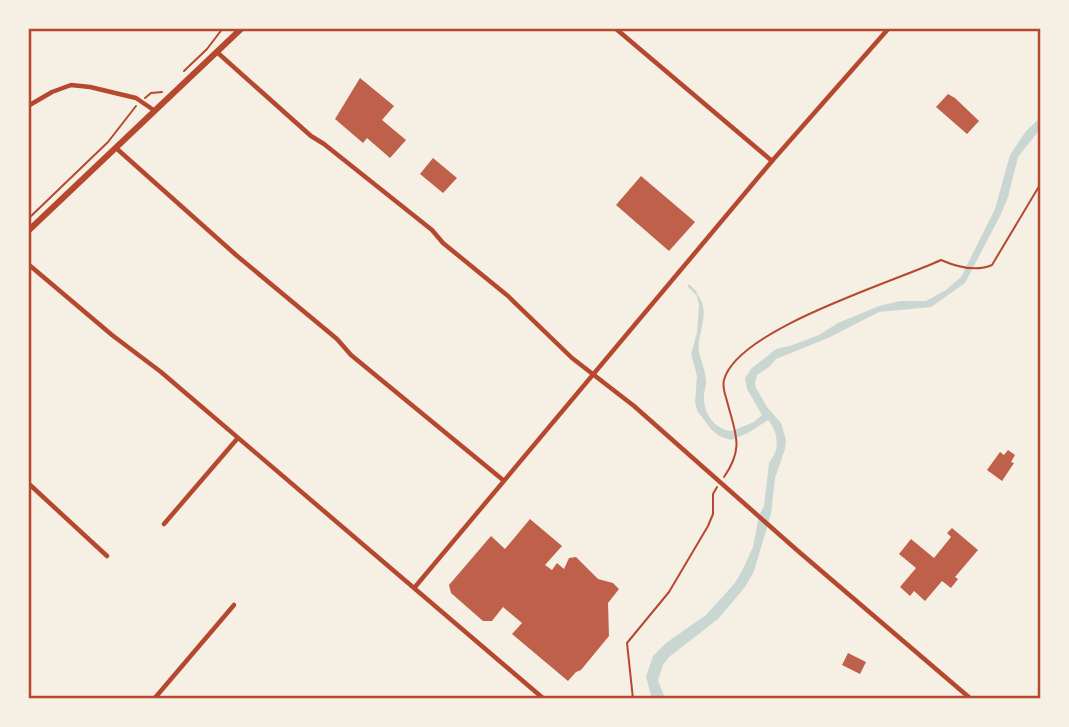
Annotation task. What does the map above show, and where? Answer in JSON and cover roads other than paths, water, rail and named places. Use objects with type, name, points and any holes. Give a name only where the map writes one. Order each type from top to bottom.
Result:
[{"type":"main road","points":[[28,231],[243,28]]},
{"type":"street","points":[[615,28],[772,161]]},
{"type":"street","points":[[415,587],[772,161],[889,28]]},
{"type":"street","points":[[218,53],[311,136],[432,230],[443,243],[506,294],[593,375],[640,411],[971,699]]},
{"type":"street","points":[[28,106],[71,85],[102,89],[142,101],[155,111]]},
{"type":"street","points":[[116,148],[236,255],[337,339],[351,355],[503,480]]},
{"type":"street","points":[[28,264],[112,335],[161,372],[544,699]]},
{"type":"street","points":[[164,524],[237,439]]},
{"type":"street","points":[[28,483],[107,556]]},
{"type":"street","points":[[154,699],[234,605]]},
{"type":"waterway","points":[[689,286],[696,293]]}]
